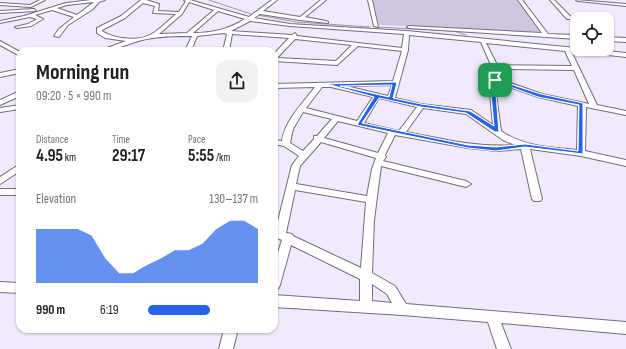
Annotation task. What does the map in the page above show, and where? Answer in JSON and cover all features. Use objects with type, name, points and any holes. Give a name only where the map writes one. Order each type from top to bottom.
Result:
[{"type":"street","points":[[0,22],[30,10],[43,0]]},
{"type":"street","points":[[66,4],[71,0]]},
{"type":"street","points":[[57,36],[62,27],[77,16],[95,6],[98,0]]},
{"type":"street","points":[[0,12],[49,8],[66,4],[103,0]]},
{"type":"street","points":[[153,36],[159,28],[180,13],[187,0],[249,20],[290,25],[470,30],[570,37]]},
{"type":"street","points":[[222,31],[249,20],[275,0]]},
{"type":"street","points":[[300,19],[324,0]]},
{"type":"street","points":[[370,0],[375,28]]},
{"type":"street","points":[[520,0],[546,35]]},
{"type":"street","points":[[552,0],[569,18]]},
{"type":"street","points":[[578,0],[626,4]]},
{"type":"street","points":[[131,40],[102,35],[99,32],[99,29],[123,17],[143,1],[157,5],[155,12],[180,13]]},
{"type":"street","points":[[0,4],[30,10],[41,19],[29,25],[17,27]]},
{"type":"street","points":[[49,8],[77,16]]},
{"type":"street","points":[[189,47],[192,34],[217,10]]},
{"type":"street","points":[[259,12],[407,33],[626,55]]},
{"type":"street","points":[[290,25],[295,33],[295,37]]},
{"type":"street","points":[[470,30],[472,40]]},
{"type":"street","points":[[113,47],[131,40],[153,36],[222,31],[295,37],[405,50]]},
{"type":"street","points":[[227,47],[230,32]]},
{"type":"street","points":[[391,99],[405,50],[407,33]]},
{"type":"street","points":[[278,54],[295,37]]},
{"type":"street","points":[[614,39],[626,40]]},
{"type":"street","points":[[483,41],[496,67],[497,76],[493,94],[497,130]]},
{"type":"street","points":[[0,43],[16,52]]},
{"type":"street","points":[[278,58],[306,62],[337,63],[357,44]]},
{"type":"street","points":[[568,50],[594,106]]},
{"type":"street","points":[[496,67],[576,68]]},
{"type":"street","points":[[0,75],[16,72]]},
{"type":"street","points":[[495,80],[540,96],[626,113]]},
{"type":"street","points":[[278,86],[395,83]]},
{"type":"street","points":[[325,84],[421,106],[468,112],[497,130],[506,138],[525,146]]},
{"type":"street","points":[[286,144],[288,131],[294,120],[325,84]]},
{"type":"street","points":[[0,103],[16,96]]},
{"type":"street","points":[[359,124],[377,96]]},
{"type":"street","points":[[581,153],[582,104]]},
{"type":"street","points":[[366,307],[366,274],[372,200],[380,160],[396,133],[421,106]]},
{"type":"street","points":[[0,110],[16,108]]},
{"type":"street","points":[[303,110],[396,133],[482,148],[496,149],[525,146],[581,153],[626,163]]},
{"type":"street","points":[[278,256],[296,164],[317,138],[336,119]]},
{"type":"street","points":[[317,138],[380,160],[466,184]]},
{"type":"street","points":[[278,143],[286,144],[303,155]]},
{"type":"street","points":[[525,146],[537,199]]},
{"type":"street","points":[[0,181],[16,170]]},
{"type":"street","points":[[291,186],[372,200]]},
{"type":"street","points":[[0,192],[16,192]]},
{"type":"street","points":[[281,235],[366,274],[391,290],[402,309]]},
{"type":"street","points":[[0,287],[16,288]]},
{"type":"street","points":[[278,301],[402,309],[493,318],[626,328]]},
{"type":"street","points":[[493,318],[504,349]]},
{"type":"street","points":[[226,349],[230,333]]},
{"type":"shaded area","points":[[372,0],[518,0],[541,32],[379,25]]},
{"type":"waterway","points":[[209,0],[251,14]]},
{"type":"waterway","points":[[257,15],[296,22],[370,27]]},
{"type":"waterway","points":[[376,27],[454,31],[466,35],[467,38]]},
{"type":"route","points":[[495,80],[493,94],[497,130],[468,112],[421,106],[391,99],[329,84],[395,83],[391,99],[377,96],[359,124],[392,132],[489,149],[525,146],[581,153],[582,104],[540,96],[495,80]]}]
